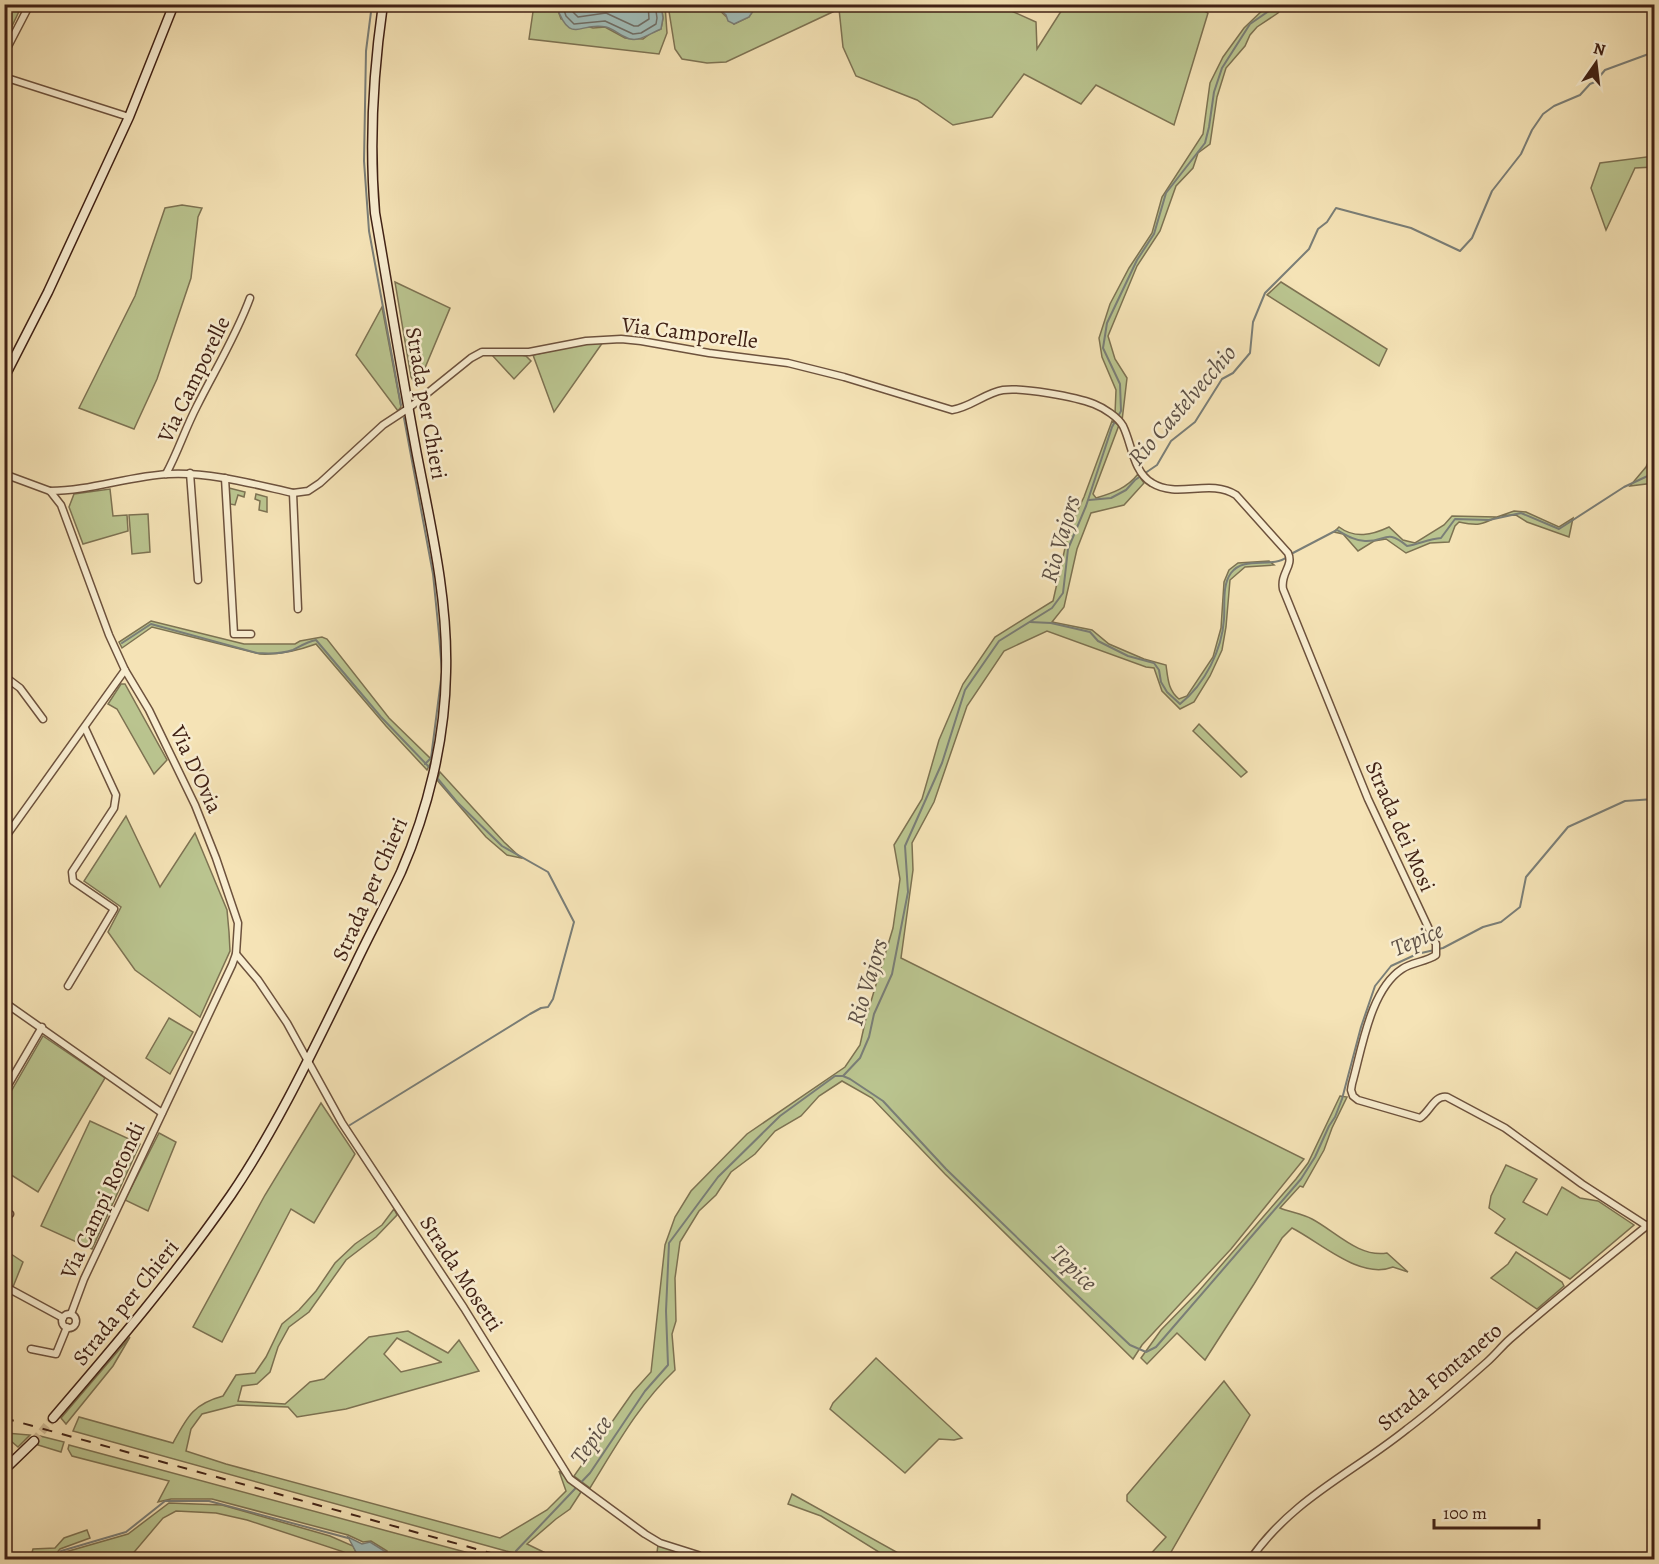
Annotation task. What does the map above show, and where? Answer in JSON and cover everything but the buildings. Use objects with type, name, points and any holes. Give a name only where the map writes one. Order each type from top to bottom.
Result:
[{"type":"main road","points":[[4,378],[53,282],[129,117],[174,4]]},
{"type":"main road","name":"Strada per Chieri","points":[[53,1418],[145,1311],[232,1192],[264,1141],[308,1059],[401,871],[420,820],[431,781],[440,741],[446,674],[443,602],[375,213],[372,175],[373,90],[383,4]]},
{"type":"main road","points":[[4,1470],[34,1441]]},
{"type":"street","points":[[4,54],[30,4]]},
{"type":"street","points":[[4,77],[129,117]]},
{"type":"street","name":"Via Camporelle","points":[[166,474],[177,455],[196,408],[237,333],[250,298]]},
{"type":"street","name":"Via Camporelle","points":[[50,491],[70,491],[166,474],[190,473],[293,493],[308,491],[320,483],[383,425],[482,352],[529,352],[586,341],[621,339],[788,363],[844,377],[952,410],[964,408],[1003,390],[1020,390],[1094,404],[1120,421],[1131,447]]},
{"type":"street","name":"Strada dei Mosi","points":[[1131,447],[1145,478],[1158,486],[1169,489],[1229,490],[1288,553],[1291,558],[1283,575],[1282,589],[1368,799],[1436,944],[1436,955],[1401,969],[1387,982],[1377,1000],[1352,1084],[1353,1096],[1358,1100],[1420,1118],[1438,1098],[1443,1096],[1505,1128],[1582,1184],[1647,1226]]},
{"type":"street","name":"Via Camporelle","points":[[190,473],[198,580]]},
{"type":"street","points":[[4,474],[50,491]]},
{"type":"street","points":[[225,478],[234,634],[251,634]]},
{"type":"street","name":"Via D'Ovia","points":[[50,491],[61,505],[67,518],[99,611],[125,670],[149,710],[216,858],[238,923],[236,954],[232,965],[162,1113]]},
{"type":"street","points":[[293,493],[298,609]]},
{"type":"street","points":[[4,839],[125,670]]},
{"type":"street","points":[[4,676],[20,688],[43,719]]},
{"type":"street","points":[[68,986],[114,909],[74,881],[72,872],[114,808],[116,795],[85,728]]},
{"type":"street","name":"Strada Mosetti","points":[[236,954],[264,988],[308,1059],[342,1123],[479,1332],[570,1479],[645,1534],[660,1543],[698,1555],[705,1560]]},
{"type":"street","name":"Via Campi Rotondi","points":[[4,1002],[162,1113],[84,1279],[71,1314]]},
{"type":"street","points":[[4,1092],[42,1028]]},
{"type":"street","name":"Strada Fontaneto","points":[[1250,1560],[1261,1543],[1286,1516],[1407,1429],[1555,1301],[1654,1220]]},
{"type":"street","points":[[4,1286],[63,1318]]},
{"type":"street","points":[[63,1318],[71,1314],[76,1319],[72,1327],[67,1327]]},
{"type":"street","points":[[63,1318],[63,1323],[67,1327]]},
{"type":"street","points":[[31,1349],[56,1354],[67,1327]]},
{"type":"green space","points":[[5,4],[22,5],[4,41]]},
{"type":"green space","points":[[859,4],[998,5],[1036,22],[1037,49],[1065,5],[1194,5],[1208,13],[1174,125],[1096,85],[1081,104],[1024,74],[992,117],[953,125],[917,100],[856,76],[843,47],[839,9],[726,62],[707,63],[682,59],[675,49],[668,5],[714,5],[734,24],[749,17],[757,5],[848,5],[843,8]]},
{"type":"green space","points":[[534,5],[556,5],[561,19],[593,28],[605,27],[625,38],[643,39],[661,29],[663,18],[661,5],[665,5],[667,33],[659,54],[529,39]]},
{"type":"green space","points":[[1268,5],[1285,5],[1278,13],[1257,27],[1245,46],[1226,68],[1217,97],[1210,144],[1198,153],[1193,168],[1176,186],[1160,231],[1137,266],[1108,336],[1115,359],[1127,378],[1122,421],[1115,414],[1116,390],[1102,357],[1099,338],[1110,304],[1129,268],[1152,233],[1162,197],[1203,134],[1210,83],[1223,57],[1244,28]]},
{"type":"green space","points":[[1654,156],[1654,167],[1635,168],[1606,230],[1591,188],[1600,163]]},
{"type":"green space","points":[[182,205],[202,208],[198,217],[191,278],[157,379],[134,429],[79,408],[135,296],[165,208]]},
{"type":"green space","points":[[395,282],[450,308],[417,387],[411,377]]},
{"type":"green space","points":[[1281,282],[1387,349],[1379,366],[1267,295]]},
{"type":"green space","points":[[382,307],[401,407],[398,411],[356,355]]},
{"type":"green space","points":[[603,342],[554,412],[533,355],[581,344]]},
{"type":"green space","points":[[512,353],[526,356],[531,361],[514,379],[491,354]]},
{"type":"green space","points":[[1112,421],[1119,425],[1093,494],[1096,498],[1114,492],[1138,474],[1144,483],[1124,505],[1091,513],[1077,549],[1064,607],[1052,622],[1092,630],[1109,644],[1144,659],[1166,665],[1171,688],[1179,699],[1187,696],[1213,657],[1221,628],[1224,582],[1229,570],[1238,563],[1269,561],[1274,565],[1245,567],[1230,580],[1222,650],[1194,702],[1180,709],[1162,691],[1154,668],[1047,631],[1004,651],[967,706],[934,802],[912,843],[913,870],[901,958],[1304,1159],[1231,1249],[1142,1345],[1133,1359],[945,1174],[872,1098],[842,1081],[819,1096],[801,1116],[775,1131],[755,1154],[731,1172],[716,1195],[699,1211],[680,1242],[675,1278],[676,1321],[672,1334],[675,1370],[639,1411],[590,1488],[574,1476],[633,1392],[651,1372],[665,1245],[675,1217],[691,1191],[747,1134],[845,1067],[860,1045],[893,928],[900,879],[894,845],[922,799],[939,740],[963,684],[995,637],[1053,601],[1070,526],[1084,497]]},
{"type":"green space","points":[[1654,449],[1654,483],[1630,486],[1646,467]]},
{"type":"green space","points":[[229,488],[245,492],[244,497],[238,495],[235,505],[230,504]]},
{"type":"green space","points":[[110,489],[113,516],[127,515],[128,531],[83,544],[69,507],[74,494]]},
{"type":"green space","points":[[256,494],[267,497],[267,512],[259,510],[260,501],[255,499]]},
{"type":"green space","points":[[1514,511],[1526,512],[1559,527],[1573,518],[1569,537],[1527,522],[1516,515],[1497,517]]},
{"type":"green space","points":[[148,514],[150,552],[132,554],[129,515]]},
{"type":"green space","points":[[1452,516],[1497,517],[1479,524],[1459,522],[1449,542],[1430,543],[1406,553],[1386,539],[1374,541],[1358,551],[1343,534],[1334,532],[1339,527],[1351,533],[1364,534],[1389,527],[1403,540],[1415,543],[1444,525]]},
{"type":"green space","points":[[151,621],[244,644],[295,644],[322,637],[327,639],[389,718],[432,760],[427,770],[316,644],[288,652],[260,654],[152,627],[122,648],[119,642]]},
{"type":"green space","points":[[121,684],[125,684],[167,760],[154,774],[117,709],[108,704]]},
{"type":"green space","points":[[1199,724],[1247,772],[1241,777],[1193,731]]},
{"type":"green space","points":[[440,772],[521,858],[507,855],[486,837],[437,780]]},
{"type":"green space","points":[[126,816],[160,887],[195,833],[227,910],[230,951],[200,1017],[135,970],[108,932],[121,907],[84,881]]},
{"type":"green space","points":[[169,1018],[193,1032],[170,1074],[146,1058]]},
{"type":"green space","points":[[43,1036],[105,1078],[38,1192],[5,1171],[5,1102]]},
{"type":"green space","points":[[1340,1096],[1347,1097],[1324,1150],[1303,1187],[1300,1186],[1280,1208],[1312,1219],[1357,1248],[1387,1253],[1408,1272],[1393,1267],[1380,1270],[1354,1264],[1292,1228],[1282,1238],[1205,1360],[1177,1333],[1147,1364],[1141,1358],[1161,1330],[1198,1292],[1308,1163]]},
{"type":"green space","points":[[321,1103],[355,1154],[314,1223],[291,1209],[222,1342],[193,1327],[265,1195]]},
{"type":"green space","points":[[90,1121],[140,1144],[92,1249],[41,1226]]},
{"type":"green space","points":[[159,1133],[176,1142],[148,1211],[125,1200]]},
{"type":"green space","points":[[1506,1165],[1537,1179],[1523,1202],[1547,1215],[1562,1187],[1580,1198],[1598,1201],[1634,1225],[1570,1279],[1495,1233],[1505,1219],[1489,1208],[1491,1196]]},
{"type":"green space","points":[[394,1209],[397,1215],[376,1237],[346,1260],[309,1312],[289,1327],[278,1347],[270,1372],[257,1384],[242,1386],[238,1401],[285,1404],[310,1382],[324,1379],[369,1337],[408,1331],[448,1353],[459,1340],[479,1371],[346,1409],[297,1417],[288,1407],[237,1405],[202,1414],[191,1429],[186,1451],[226,1464],[500,1538],[547,1510],[566,1491],[559,1471],[581,1492],[570,1509],[527,1544],[558,1559],[540,1559],[506,1551],[73,1431],[79,1417],[173,1443],[192,1413],[204,1403],[223,1396],[236,1375],[255,1373],[266,1357],[282,1324],[316,1291],[335,1263],[355,1244],[382,1225]],"holes":[[[397,1338],[441,1362],[401,1372],[384,1354]]]},
{"type":"green space","points":[[5,1250],[23,1262],[13,1287],[5,1282]]},
{"type":"green space","points":[[1516,1252],[1562,1282],[1564,1286],[1537,1309],[1491,1278],[1508,1264]]},
{"type":"green space","points":[[130,1337],[113,1366],[66,1424],[61,1418]]},
{"type":"green space","points":[[876,1358],[962,1438],[939,1439],[905,1473],[830,1409]]},
{"type":"green space","points":[[1224,1381],[1250,1415],[1167,1559],[1146,1559],[1166,1537],[1127,1501],[1127,1495]]},
{"type":"green space","points":[[5,1432],[30,1435],[18,1447],[5,1436]]},
{"type":"green space","points":[[40,1436],[64,1442],[61,1452],[38,1445]]},
{"type":"green space","points":[[69,1445],[491,1559],[386,1559],[387,1551],[371,1541],[363,1542],[348,1535],[212,1499],[171,1499],[158,1502],[169,1481],[72,1456],[68,1449]]},
{"type":"green space","points":[[792,1494],[909,1559],[890,1559],[821,1516],[788,1504]]},
{"type":"green space","points":[[169,1503],[222,1505],[330,1536],[353,1546],[358,1559],[347,1559],[344,1552],[247,1520],[216,1513],[176,1511],[163,1518],[130,1557],[115,1556],[112,1560],[58,1560],[62,1553],[128,1534]]},
{"type":"green space","points":[[87,1530],[90,1538],[60,1549],[52,1559],[30,1559],[33,1549],[55,1548],[64,1538]]},
{"type":"green space","points":[[658,1545],[695,1557],[694,1559],[656,1560]]},
{"type":"water","points":[[556,5],[661,5],[663,18],[661,29],[642,38],[633,39],[606,27],[571,29],[561,18]]},
{"type":"water","points":[[714,5],[757,5],[749,17],[734,24],[728,21],[726,15]]},
{"type":"water","points":[[348,1537],[362,1544],[370,1542],[386,1552],[385,1559],[358,1559]]},
{"type":"waterway","points":[[372,4],[366,51],[364,161],[369,231],[401,405]]},
{"type":"waterway","name":"Rio Vajors","points":[[843,1076],[860,1058],[869,1037],[874,1014],[892,974],[908,892],[905,846],[942,763],[965,690],[999,641],[1052,608],[1063,593],[1068,549],[1086,506],[1112,427],[1121,411],[1120,384],[1103,348],[1107,323],[1137,260],[1154,234],[1166,193],[1205,143],[1214,92],[1222,68],[1250,24],[1279,4]]},
{"type":"waterway","name":"Rio Castelvecchio","points":[[1089,500],[1111,498],[1126,490],[1135,480],[1157,465],[1171,441],[1195,422],[1222,379],[1233,373],[1250,353],[1253,322],[1265,293],[1309,249],[1318,229],[1327,222],[1336,208],[1411,228],[1460,251],[1472,238],[1492,191],[1521,154],[1532,130],[1543,114],[1554,106],[1580,95],[1605,70],[1654,52]]},
{"type":"waterway","points":[[404,418],[433,574],[442,672],[431,758],[425,764]]},
{"type":"waterway","points":[[1291,554],[1337,530],[1361,541],[1390,537],[1407,546],[1441,538],[1455,519],[1489,520],[1521,513],[1559,529],[1624,487],[1654,473]]},
{"type":"waterway","points":[[1030,622],[1051,623],[1090,632],[1098,641],[1128,656],[1154,663],[1167,692],[1180,704],[1197,687],[1216,654],[1223,631],[1225,589],[1231,573],[1243,565],[1274,562],[1287,557]]},
{"type":"waterway","points":[[122,643],[151,624],[257,653],[293,650],[316,640],[381,717],[429,767]]},
{"type":"waterway","points":[[350,1125],[530,1014],[548,1007],[553,999],[574,922],[548,872],[502,846],[457,802],[438,779]]},
{"type":"waterway","name":"Tepice","points":[[516,1551],[590,1473],[645,1391],[668,1365],[666,1311],[669,1243],[718,1177],[780,1116],[835,1076],[850,1079],[883,1101],[946,1169],[1060,1279],[1130,1345],[1146,1352],[1156,1347],[1301,1179],[1315,1157],[1342,1099],[1361,1027],[1375,986],[1391,966],[1417,954],[1443,948],[1483,927],[1501,922],[1520,907],[1526,877],[1568,827],[1625,801],[1654,799]]},
{"type":"waterway","name":"Tepice","points":[[55,1560],[61,1551],[126,1532],[165,1501],[209,1501],[348,1538]]},
{"type":"tunnel","points":[[34,1441],[53,1418]]},
{"type":"railway","points":[[4,1418],[516,1560]]}]
